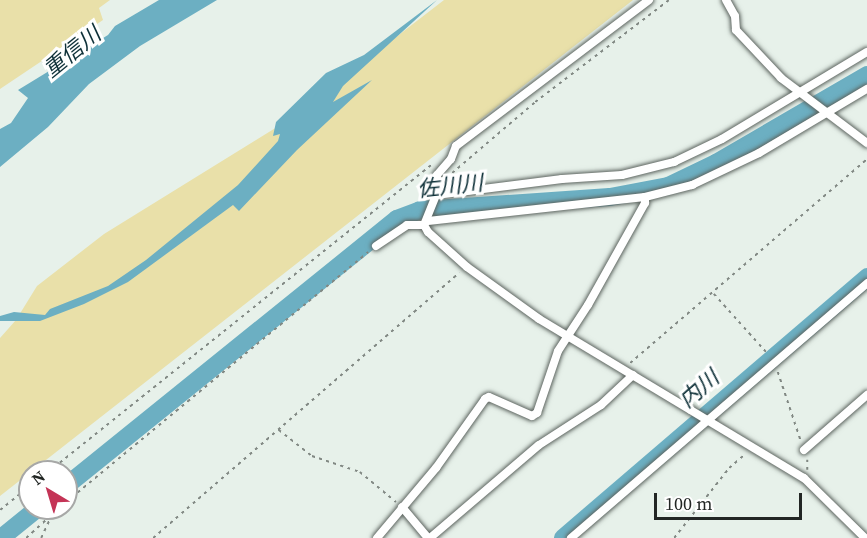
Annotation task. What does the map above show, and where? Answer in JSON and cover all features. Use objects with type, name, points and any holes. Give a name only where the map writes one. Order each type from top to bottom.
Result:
[{"type":"street","points":[[649,0],[456,146],[452,159],[437,175],[436,197],[427,221],[428,232],[466,267],[567,337],[804,478],[858,536]]},
{"type":"street","points":[[726,0],[735,16],[736,30],[781,78],[824,113],[867,143]]},
{"type":"street","points":[[436,197],[562,179],[622,175],[674,162],[722,139],[867,52]]},
{"type":"street","points":[[376,246],[407,225],[427,221],[645,197],[692,185],[759,153],[867,89]]},
{"type":"street","points":[[376,538],[436,468],[485,399],[489,397],[532,416],[537,413],[558,351],[610,266],[645,203],[645,197]]},
{"type":"street","points":[[571,538],[866,285]]},
{"type":"street","points":[[402,507],[429,538],[539,445],[601,405],[633,375]]},
{"type":"street","points":[[804,450],[867,395]]},
{"type":"path","points":[[451,174],[535,102],[669,0]]},
{"type":"path","points":[[623,369],[867,159]]},
{"type":"path","points":[[63,460],[437,161]]},
{"type":"path","points":[[78,492],[376,246]]},
{"type":"path","points":[[153,538],[466,267]]},
{"type":"path","points":[[714,293],[775,362],[809,465],[804,478]]},
{"type":"path","points":[[279,430],[312,456],[339,463],[366,476],[402,507]]},
{"type":"path","points":[[674,538],[729,468],[754,449]]},
{"type":"path","points":[[0,510],[18,496]]},
{"type":"path","points":[[26,538],[45,520]]},
{"type":"path","points":[[40,538],[49,520]]},
{"type":"shaded area","points":[[0,0],[110,0],[99,8],[103,20],[0,89]]},
{"type":"shaded area","points":[[444,0],[633,0],[46,460],[18,460],[18,482],[0,496],[0,338],[16,320],[37,286],[104,234],[290,119]]},
{"type":"water","points":[[159,0],[217,0],[140,46],[89,84],[48,127],[0,167],[0,129],[11,123],[28,98],[18,90],[108,35],[115,26]]},
{"type":"water","points":[[437,0],[343,86],[333,102],[372,80],[297,150],[239,211],[233,205],[128,282],[84,304],[40,321],[0,321],[0,316],[14,312],[45,315],[50,309],[108,286],[146,260],[238,185],[278,141],[280,134],[273,136],[276,122],[326,73],[364,55]]},
{"type":"waterway","name":"佐川川","points":[[78,476],[397,219],[420,210],[610,197],[668,186],[716,163],[867,75]]},
{"type":"waterway","name":"内川","points":[[563,538],[867,277]]},
{"type":"waterway","name":"佐川川","points":[[1,538],[23,520]]},
{"type":"water label","name":"重信川","points":[[72,52]]}]
